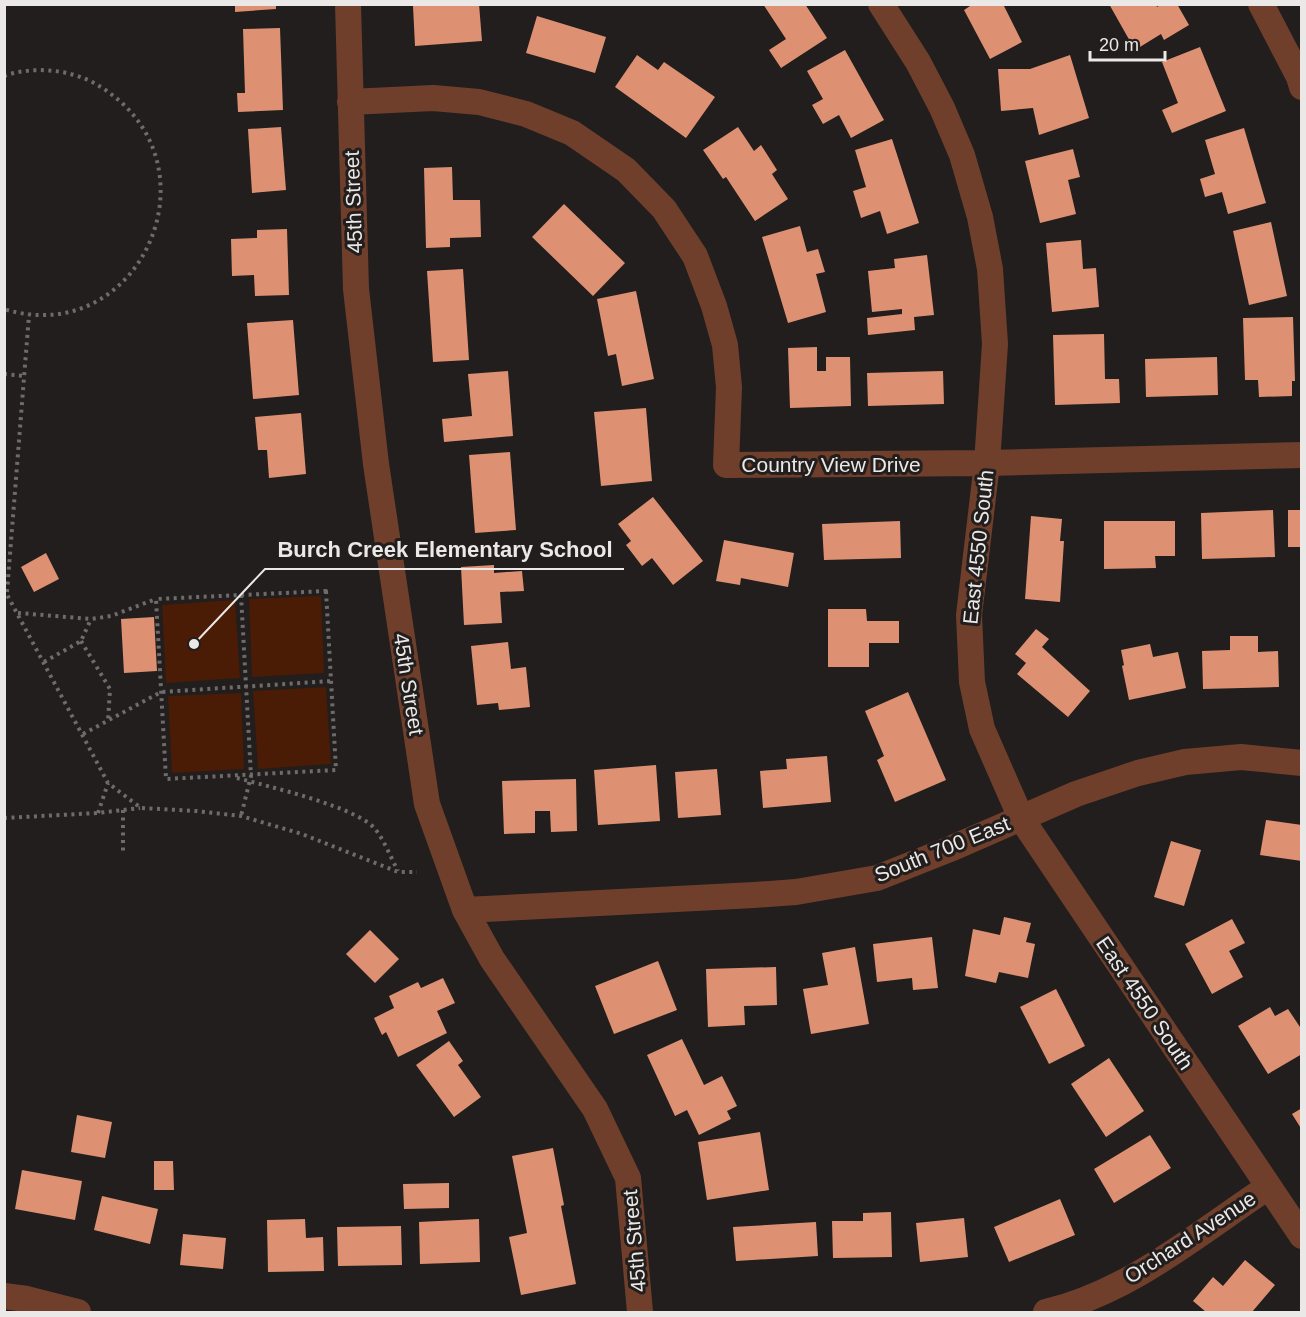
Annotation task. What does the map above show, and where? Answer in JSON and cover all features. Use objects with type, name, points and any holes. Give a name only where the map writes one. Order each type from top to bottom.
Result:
[{"type":"street","name":"45th Street","points":[[348,4],[356,289],[376,464],[428,804],[465,910],[492,959],[595,1109],[628,1178],[640,1312]]},
{"type":"street","name":"East 4550 South","points":[[881,4],[918,62],[942,108],[962,155],[980,217],[990,269],[995,344],[987,463],[969,615],[972,682],[982,729],[1021,818],[1302,1236]]},
{"type":"street","points":[[1261,4],[1302,87]]},
{"type":"street","name":"Country View Drive","points":[[350,102],[433,98],[479,102],[526,114],[572,133],[626,170],[664,209],[695,256],[714,306],[725,345],[729,387],[726,465],[987,463],[1302,455]]},
{"type":"street","name":"South 700 East","points":[[465,910],[796,892],[877,878],[951,849],[1076,794],[1138,773],[1185,762],[1241,757],[1302,763]]},
{"type":"street","name":"Orchard Avenue","points":[[1046,1312],[1096,1296],[1150,1268],[1268,1187]]},
{"type":"street","points":[[4,1296],[27,1299],[78,1312]]},
{"type":"path","points":[[4,76],[26,71],[59,72],[82,78],[104,89],[129,110],[139,122],[154,151],[161,183],[159,215],[149,246],[131,273],[106,295],[77,309],[62,313],[29,315],[4,309]]},
{"type":"path","points":[[29,315],[6,592],[108,783],[141,808]]},
{"type":"path","points":[[4,374],[25,376]]},
{"type":"path","points":[[18,613],[91,619],[111,616],[156,599],[326,591],[336,770],[166,779],[156,599]]},
{"type":"path","points":[[241,596],[251,776],[241,816]]},
{"type":"path","points":[[45,662],[81,641],[91,619]]},
{"type":"path","points":[[81,641],[110,689],[108,721]]},
{"type":"path","points":[[83,734],[161,692],[332,681]]},
{"type":"path","points":[[230,777],[312,798],[362,819],[375,828],[398,872]]},
{"type":"path","points":[[98,813],[108,783]]},
{"type":"path","points":[[4,818],[98,813],[141,808],[241,816],[302,834],[398,872],[417,872]]},
{"type":"path","points":[[123,810],[123,852]]},
{"type":"shaded area","points":[[321,596],[324,673],[252,677],[249,599]]},
{"type":"shaded area","points":[[235,600],[240,678],[166,683],[162,605]]},
{"type":"shaded area","points":[[326,687],[331,764],[258,769],[253,691]]},
{"type":"shaded area","points":[[241,693],[244,769],[172,773],[168,696]]},
{"type":"building","points":[[479,4],[482,41],[415,46],[413,6]]},
{"type":"building","points":[[763,4],[805,4],[827,38],[781,68],[769,50],[786,39]]},
{"type":"building","points":[[973,4],[1003,4],[1022,42],[990,59],[964,10]]},
{"type":"building","points":[[1109,4],[1156,4],[1157,7],[1162,4],[1177,4],[1189,25],[1164,40],[1161,34],[1135,50]]},
{"type":"building","points":[[235,5],[276,5],[276,9],[235,12]]},
{"type":"building","points":[[537,16],[606,37],[595,73],[526,53]]},
{"type":"building","points":[[280,28],[283,110],[238,112],[237,93],[245,93],[243,29]]},
{"type":"building","points":[[1200,47],[1226,111],[1172,133],[1162,110],[1178,103],[1162,62]]},
{"type":"building","points":[[845,50],[884,120],[851,138],[839,115],[823,124],[812,105],[823,99],[807,71]]},
{"type":"building","points":[[637,55],[658,70],[664,62],[715,97],[686,138],[615,87]]},
{"type":"building","points":[[1070,55],[1089,118],[1039,135],[1033,108],[1001,111],[998,69],[1030,69]]},
{"type":"building","points":[[281,127],[286,190],[252,193],[248,129]]},
{"type":"building","points":[[738,127],[754,151],[761,145],[777,170],[772,174],[788,199],[755,221],[726,177],[723,179],[703,150]]},
{"type":"building","points":[[1244,128],[1266,203],[1228,214],[1222,192],[1205,197],[1200,179],[1215,174],[1205,140]]},
{"type":"building","points":[[892,139],[919,223],[887,234],[880,211],[861,218],[853,191],[866,187],[855,150]]},
{"type":"building","points":[[1073,149],[1080,177],[1068,180],[1076,214],[1040,223],[1025,161]]},
{"type":"building","points":[[452,167],[453,200],[480,200],[481,237],[450,238],[450,247],[426,248],[424,168]]},
{"type":"building","points":[[564,204],[625,263],[593,296],[532,237]]},
{"type":"building","points":[[1271,222],[1287,296],[1249,305],[1233,231]]},
{"type":"building","points":[[800,226],[807,252],[818,249],[825,272],[816,274],[826,312],[788,323],[762,237]]},
{"type":"building","points":[[287,229],[289,295],[255,296],[254,275],[232,276],[231,239],[257,238],[257,230]]},
{"type":"building","points":[[1081,240],[1083,269],[1096,268],[1099,307],[1052,312],[1046,243]]},
{"type":"building","points":[[927,255],[934,315],[914,317],[915,330],[868,335],[867,318],[902,314],[902,309],[872,312],[868,271],[895,268],[894,259]]},
{"type":"building","points":[[463,269],[469,360],[433,362],[427,271]]},
{"type":"building","points":[[636,291],[654,379],[622,386],[616,354],[608,356],[597,299]]},
{"type":"building","points":[[1293,317],[1295,381],[1292,381],[1292,396],[1259,397],[1258,380],[1245,380],[1243,318]]},
{"type":"building","points":[[293,320],[299,395],[253,399],[247,323]]},
{"type":"building","points":[[1104,334],[1105,379],[1119,379],[1120,403],[1055,405],[1053,335]]},
{"type":"building","points":[[817,347],[817,371],[826,371],[826,357],[850,357],[851,406],[790,408],[788,348]]},
{"type":"building","points":[[1217,357],[1218,395],[1146,397],[1145,359]]},
{"type":"building","points":[[508,371],[513,436],[444,442],[442,419],[472,416],[468,374]]},
{"type":"building","points":[[943,371],[944,404],[868,406],[867,373]]},
{"type":"building","points":[[646,408],[652,481],[601,486],[594,412]]},
{"type":"building","points":[[301,413],[306,474],[269,478],[267,450],[258,450],[255,417]]},
{"type":"building","points":[[510,452],[516,530],[475,533],[469,455]]},
{"type":"building","points":[[653,497],[703,561],[673,585],[652,558],[642,566],[626,545],[631,541],[618,524]]},
{"type":"building","points":[[1273,510],[1275,557],[1202,559],[1201,513]]},
{"type":"building","points":[[1288,510],[1302,510],[1302,547],[1288,547]]},
{"type":"building","points":[[1031,516],[1062,519],[1060,541],[1064,541],[1060,602],[1025,599]]},
{"type":"building","points":[[900,521],[901,558],[824,560],[822,524]]},
{"type":"building","points":[[1104,521],[1175,521],[1175,556],[1155,556],[1156,568],[1104,569]]},
{"type":"building","points":[[724,540],[794,553],[788,587],[741,578],[740,585],[716,581]]},
{"type":"building","points":[[46,553],[59,579],[34,592],[21,567]]},
{"type":"building","points":[[494,565],[494,573],[522,571],[524,591],[500,592],[502,623],[464,625],[461,567]]},
{"type":"building","points":[[828,609],[866,609],[867,621],[899,621],[899,643],[869,643],[869,667],[828,667]]},
{"type":"building","points":[[154,617],[157,671],[124,673],[121,619]]},
{"type":"building","points":[[1036,629],[1049,639],[1042,647],[1090,691],[1068,717],[1017,674],[1026,663],[1015,654]]},
{"type":"building","points":[[1230,636],[1258,636],[1258,652],[1278,651],[1279,687],[1203,689],[1202,651],[1230,650]]},
{"type":"building","points":[[508,642],[511,669],[526,667],[530,707],[499,710],[498,703],[477,705],[471,646]]},
{"type":"building","points":[[1150,644],[1153,657],[1178,652],[1186,688],[1129,700],[1121,650]]},
{"type":"building","points":[[908,692],[946,780],[895,802],[877,760],[884,756],[865,711]]},
{"type":"building","points":[[827,756],[831,802],[763,808],[760,771],[787,769],[786,759]]},
{"type":"building","points":[[656,765],[660,821],[598,825],[594,770]]},
{"type":"building","points":[[717,769],[721,815],[678,818],[675,772]]},
{"type":"building","points":[[576,779],[577,831],[551,832],[550,811],[535,811],[535,833],[504,834],[502,781]]},
{"type":"building","points":[[1266,820],[1302,825],[1302,861],[1260,855]]},
{"type":"building","points":[[1171,841],[1201,850],[1184,906],[1154,897]]},
{"type":"building","points":[[1004,917],[1031,923],[1026,942],[1035,944],[1028,978],[999,972],[996,983],[965,976],[973,929],[1000,935]]},
{"type":"building","points":[[1232,919],[1245,943],[1229,951],[1243,977],[1212,994],[1185,944]]},
{"type":"building","points":[[370,930],[399,959],[375,983],[346,954]]},
{"type":"building","points":[[932,937],[938,988],[913,990],[912,978],[877,982],[873,944]]},
{"type":"building","points":[[855,947],[869,1024],[811,1034],[803,989],[828,985],[822,953]]},
{"type":"building","points":[[658,961],[677,1010],[614,1034],[595,986]]},
{"type":"building","points":[[776,967],[777,1005],[744,1006],[745,1025],[708,1027],[706,969]]},
{"type":"building","points":[[443,978],[455,1003],[437,1011],[447,1033],[398,1057],[386,1032],[382,1035],[374,1018],[394,1008],[389,996],[418,982],[421,988]]},
{"type":"building","points":[[1056,989],[1085,1046],[1049,1064],[1020,1007]]},
{"type":"building","points":[[1270,1007],[1275,1016],[1288,1009],[1302,1030],[1302,1054],[1268,1074],[1238,1026]]},
{"type":"building","points":[[682,1039],[704,1085],[722,1076],[737,1106],[727,1111],[731,1119],[699,1135],[687,1110],[675,1116],[647,1055]]},
{"type":"building","points":[[449,1041],[463,1061],[458,1065],[481,1097],[454,1117],[416,1065]]},
{"type":"building","points":[[1109,1058],[1144,1111],[1106,1137],[1071,1084]]},
{"type":"building","points":[[1302,1108],[1302,1130],[1292,1114]]},
{"type":"building","points":[[77,1115],[112,1122],[105,1158],[71,1152]]},
{"type":"building","points":[[760,1132],[769,1190],[707,1200],[698,1142]]},
{"type":"building","points":[[1150,1135],[1171,1168],[1114,1203],[1094,1169]]},
{"type":"building","points":[[553,1148],[576,1284],[521,1295],[509,1237],[527,1233],[512,1156]]},
{"type":"building","points":[[154,1161],[173,1161],[174,1190],[154,1190]]},
{"type":"building","points":[[22,1170],[82,1181],[75,1220],[15,1209]]},
{"type":"building","points":[[449,1183],[449,1208],[404,1209],[403,1184]]},
{"type":"building","points":[[102,1196],[158,1209],[150,1244],[94,1230]]},
{"type":"building","points":[[1060,1199],[1075,1235],[1009,1262],[994,1227]]},
{"type":"building","points":[[891,1212],[892,1257],[833,1258],[832,1221],[863,1221],[863,1213]]},
{"type":"building","points":[[964,1218],[968,1257],[920,1262],[916,1223]]},
{"type":"building","points":[[305,1219],[306,1238],[323,1237],[324,1271],[268,1272],[267,1220]]},
{"type":"building","points":[[479,1219],[480,1262],[420,1264],[419,1222]]},
{"type":"building","points":[[816,1222],[818,1256],[736,1261],[733,1227]]},
{"type":"building","points":[[401,1226],[402,1265],[338,1266],[337,1227]]},
{"type":"building","points":[[183,1234],[226,1238],[223,1269],[180,1265]]},
{"type":"building","points":[[1245,1260],[1275,1285],[1252,1312],[1206,1312],[1193,1301],[1213,1277],[1223,1286]]},
{"type":"place","name":"Burch Creek Elementary School","points":[[194,644]]}]
